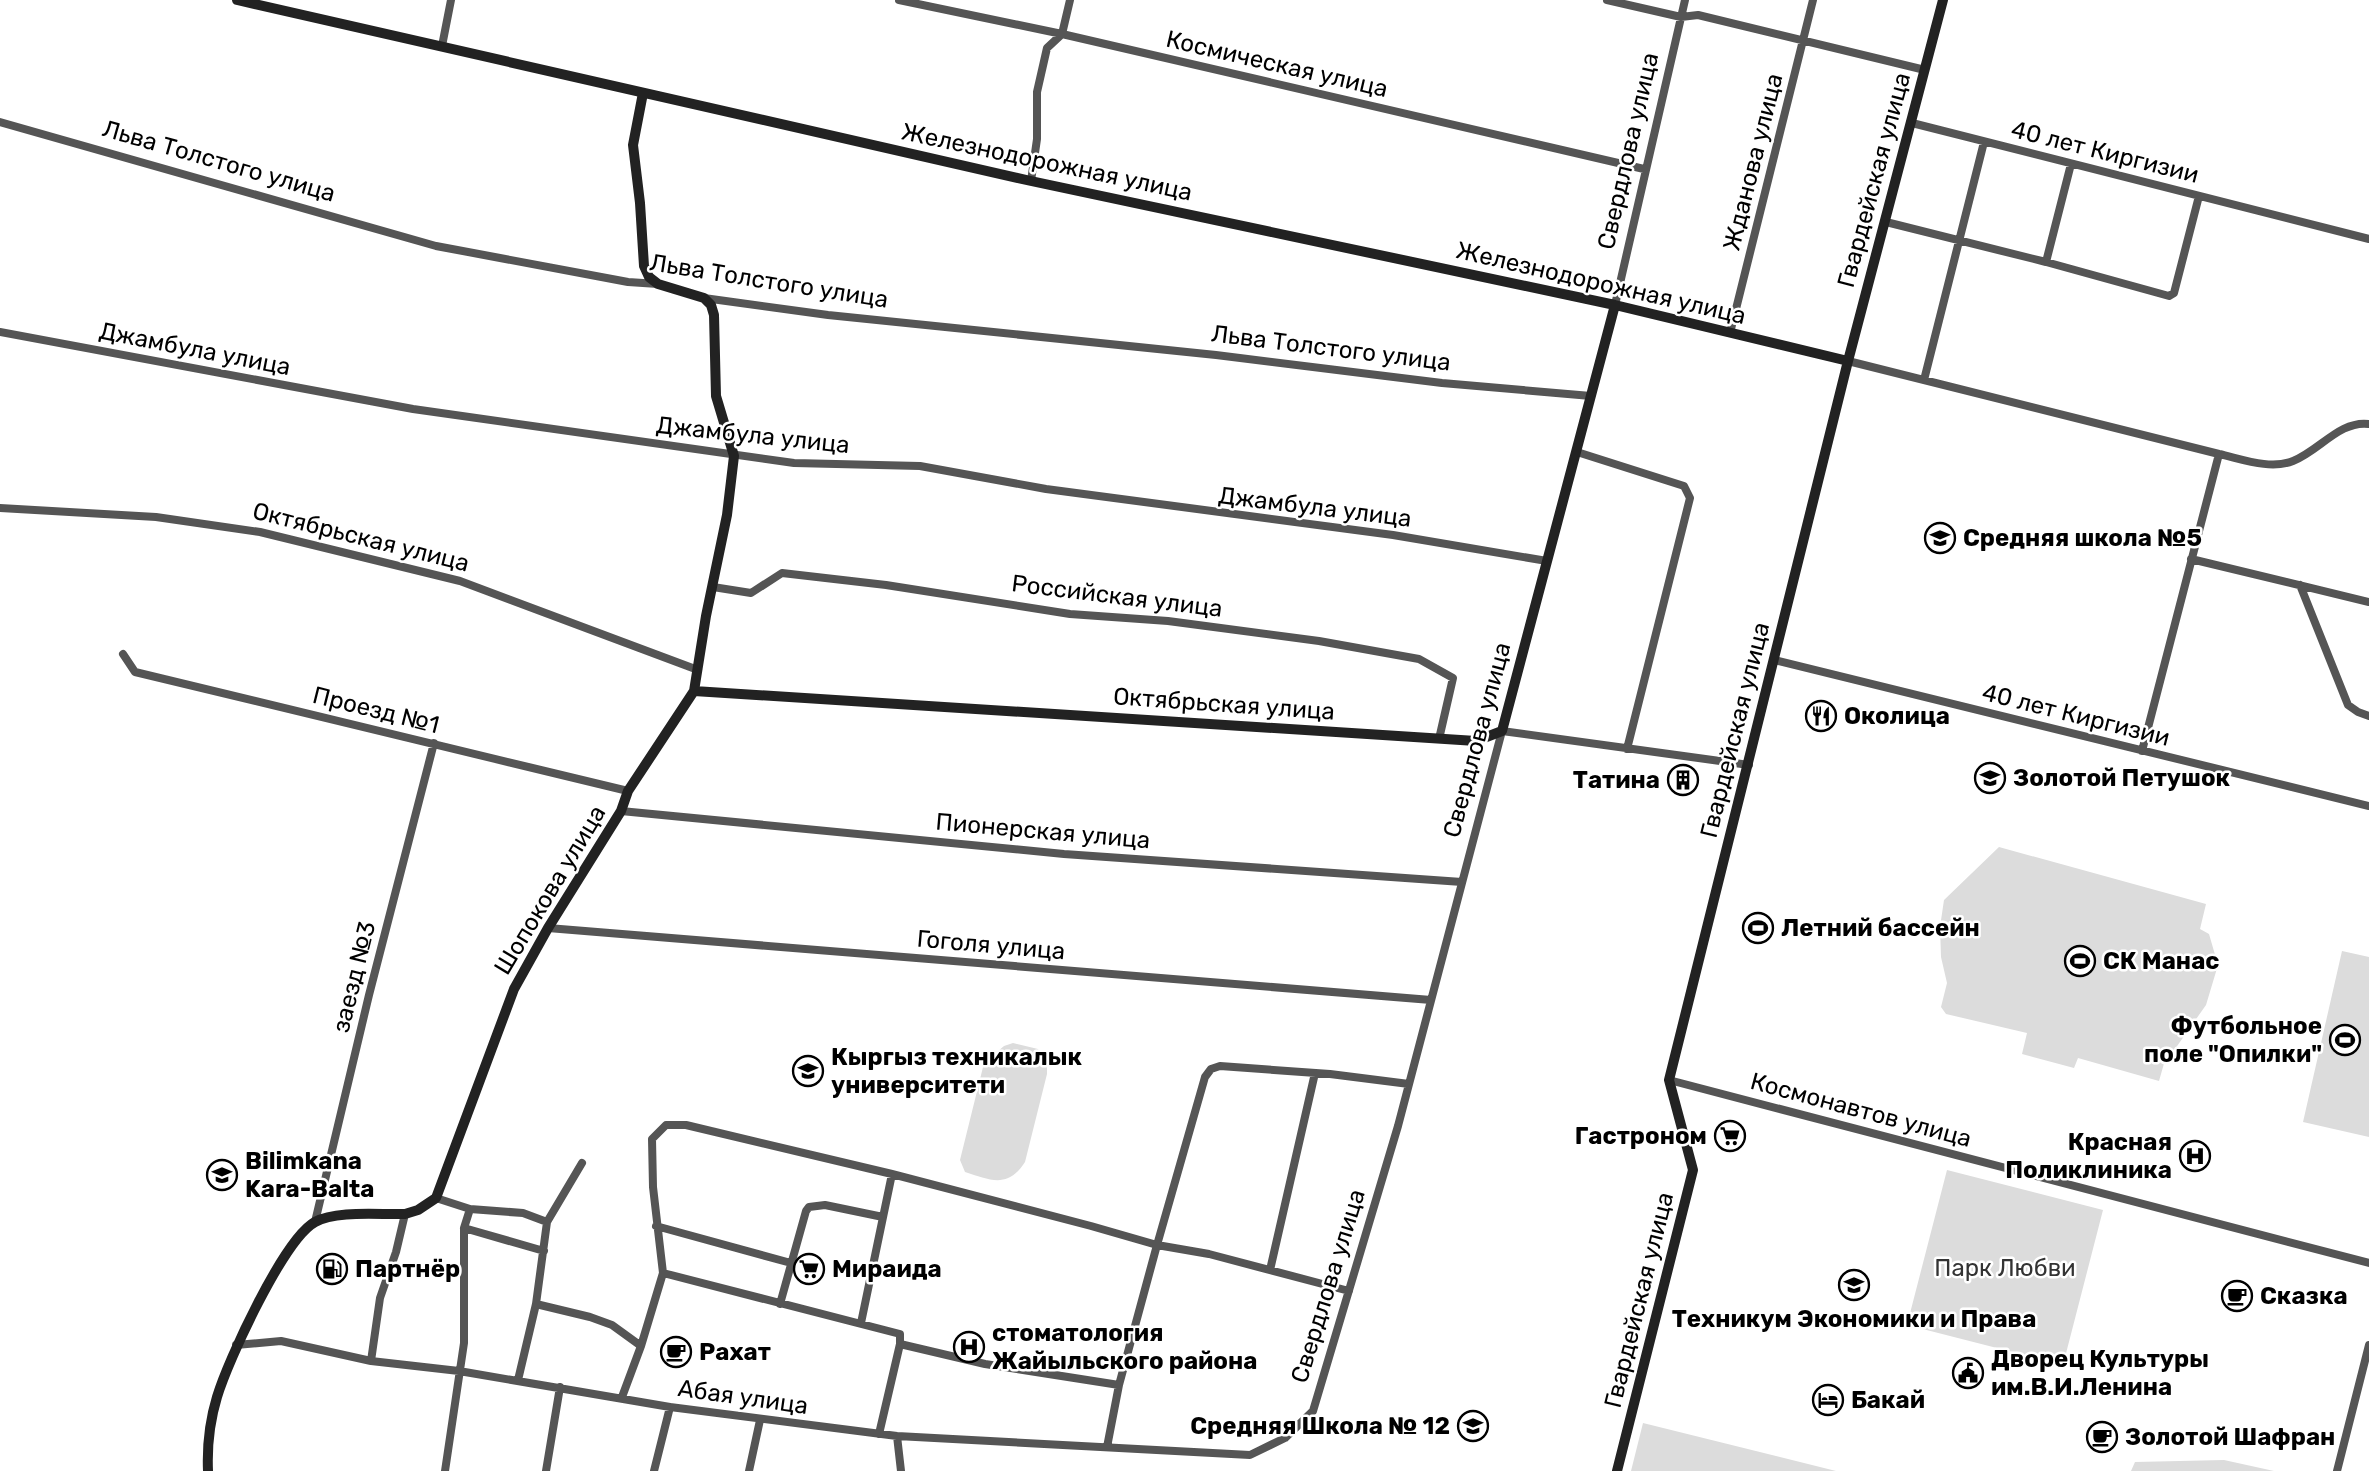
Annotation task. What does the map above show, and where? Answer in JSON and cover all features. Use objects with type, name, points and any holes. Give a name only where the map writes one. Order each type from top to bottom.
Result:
[{"type":"street","name":"Железнодорожная улица","points":[[237,0],[1031,181],[1615,305],[1848,361]]},
{"type":"street","points":[[442,46],[451,0]]},
{"type":"street","name":"Космическая улица","points":[[899,0],[1062,34],[1644,169]]},
{"type":"street","points":[[1031,181],[1037,139],[1037,92],[1047,48],[1062,34],[1070,0]]},
{"type":"street","points":[[1606,0],[1681,17],[1698,15],[1925,70]]},
{"type":"street","name":"Свердлова улица","points":[[1250,1455],[1285,1438],[1313,1411],[1349,1291],[1409,1084],[1577,452],[1615,305],[1644,169],[1685,0]]},
{"type":"street","name":"Жданова улица","points":[[1730,333],[1813,0]]},
{"type":"street","name":"Гвардейская улица","points":[[1617,1471],[1693,1170],[1669,1080],[1848,361],[1943,0]]},
{"type":"street","points":[[643,93],[633,145],[644,266],[649,277],[658,284]]},
{"type":"street","name":"Льва Толстого улица","points":[[0,121],[436,246],[628,282],[658,284],[704,298],[828,315],[1216,355],[1442,383],[1591,396]]},
{"type":"street","name":"40 лет Киргизии","points":[[1912,123],[2369,239]]},
{"type":"street","points":[[1924,380],[1984,142]]},
{"type":"street","points":[[2046,262],[2071,164]]},
{"type":"street","points":[[1886,222],[2046,262],[2166,296],[2172,295],[2199,196]]},
{"type":"street","name":"Шопокова улица","points":[[436,1198],[514,989],[548,928],[621,811],[628,791],[694,691],[727,515],[734,456],[716,396],[714,315],[704,298]]},
{"type":"street","name":"Джамбула улица","points":[[0,332],[93,348],[245,380],[413,409],[793,463],[920,466],[1046,489],[1393,535],[1547,561]]},
{"type":"street","points":[[1848,361],[2219,454],[2273,465],[2293,461],[2347,427],[2360,423],[2369,424]]},
{"type":"street","points":[[1577,452],[1684,486],[1690,498],[1627,750]]},
{"type":"street","points":[[2142,751],[2219,454]]},
{"type":"street","name":"Октябрьская улица","points":[[0,508],[156,517],[260,532],[460,581],[698,670]]},
{"type":"street","points":[[2192,559],[2369,602]]},
{"type":"street","name":"Российская улица","points":[[713,587],[751,593],[782,573],[886,585],[1070,614],[1195,624],[1319,641],[1419,659],[1453,678],[1439,739]]},
{"type":"street","points":[[2300,584],[2348,705],[2369,716]]},
{"type":"street","name":"Проезд №1","points":[[123,654],[135,672],[628,791]]},
{"type":"street","name":"40 лет Киргизии","points":[[1774,660],[2369,806]]},
{"type":"street","name":"Октябрьская улица","points":[[694,691],[1476,741],[1502,731],[1749,765]]},
{"type":"street","name":"заезд №3","points":[[315,1222],[433,743]]},
{"type":"street","name":"Пионерская улица","points":[[621,811],[1064,854],[1462,882]]},
{"type":"street","name":"Гоголя улица","points":[[548,928],[1431,1000]]},
{"type":"street","points":[[1107,1447],[1119,1385],[1208,1072],[1220,1066],[1409,1084]]},
{"type":"street","points":[[1270,1270],[1315,1073]]},
{"type":"street","name":"Космонавтов улица","points":[[1669,1080],[2369,1263]]},
{"type":"street","points":[[622,1397],[663,1273],[656,1226],[652,1139],[666,1125],[686,1125],[892,1174],[1157,1245],[1209,1254],[1349,1291]]},
{"type":"street","points":[[518,1380],[537,1304],[547,1222],[582,1163]]},
{"type":"street","points":[[861,1323],[892,1174]]},
{"type":"street","points":[[208,1471],[207,1449],[216,1398],[236,1345],[289,1249],[306,1228],[327,1216],[405,1214],[418,1210],[436,1198],[470,1209],[523,1213],[547,1222]]},
{"type":"street","points":[[780,1304],[809,1207],[825,1205],[883,1217]]},
{"type":"street","points":[[445,1471],[464,1343],[464,1228],[470,1209]]},
{"type":"street","points":[[371,1361],[380,1298],[396,1252],[405,1214]]},
{"type":"street","points":[[656,1226],[791,1263]]},
{"type":"street","points":[[464,1228],[544,1251]]},
{"type":"street","points":[[663,1273],[899,1333],[900,1344],[879,1434]]},
{"type":"street","points":[[537,1304],[612,1325],[641,1346]]},
{"type":"street","name":"Абая улица","points":[[236,1345],[281,1341],[371,1361],[459,1371],[760,1420],[897,1436],[1250,1455]]},
{"type":"street","points":[[900,1344],[985,1364],[1119,1385]]},
{"type":"street","points":[[2337,1471],[2369,1345]]},
{"type":"street","points":[[546,1471],[560,1387]]},
{"type":"street","points":[[654,1471],[670,1406]]},
{"type":"street","points":[[749,1471],[760,1420]]},
{"type":"street","points":[[897,1436],[901,1471]]},
{"type":"green space","name":"СК Манас","points":[[1999,847],[2206,904],[2200,929],[2209,934],[2218,965],[2206,1005],[2165,1060],[2159,1081],[2078,1058],[2074,1068],[2022,1054],[2027,1033],[1946,1014],[1941,1007],[1947,983],[1941,957],[1940,927],[1944,900]]},
{"type":"green space","name":"Футбольное поле \"Опилки\"","points":[[2342,951],[2369,957],[2369,1137],[2303,1122]]},
{"type":"green space","points":[[1013,1043],[1038,1049],[1047,1064],[1047,1074],[1025,1162],[1012,1176],[990,1179],[965,1172],[960,1160],[984,1063],[1004,1046]]},
{"type":"green space","name":"Парк Любви","points":[[1947,1170],[2103,1210],[2063,1365],[1907,1325]]},
{"type":"green space","points":[[1643,1423],[1836,1471],[1631,1471]]},
{"type":"green space","points":[[2224,1460],[2274,1471],[2131,1471],[2135,1462]]},
{"type":"place","name":"Средняя школа №5","points":[[1940,538]]},
{"type":"place","name":"Околица","points":[[1821,716]]},
{"type":"place","name":"Золотой Петушок","points":[[1990,778]]},
{"type":"place","name":"Татина","points":[[1683,780]]},
{"type":"place","name":"Летний бассейн","points":[[1758,928]]},
{"type":"place","name":"СК Манас","points":[[2080,961]]},
{"type":"place","name":"Футбольное поле \"Опилки\"","points":[[2345,1040]]},
{"type":"place","name":"Кыргыз техникалык университети","points":[[808,1071]]},
{"type":"place","name":"Гастроном","points":[[1730,1136]]},
{"type":"place","name":"Красная Поликлиника","points":[[2195,1156]]},
{"type":"place","name":"Bilimkana Kara-Balta","points":[[222,1175]]},
{"type":"place","name":"Партнёр","points":[[332,1269]]},
{"type":"place","name":"Мираида","points":[[809,1269]]},
{"type":"place","name":"Техникум Экономики и Права","points":[[1854,1285]]},
{"type":"place","name":"Сказка","points":[[2237,1296]]},
{"type":"place","name":"стоматология Жайыльского района","points":[[969,1347]]},
{"type":"place","name":"Рахат","points":[[676,1352]]},
{"type":"place","name":"Дворец Культуры им.В.И.Ленина","points":[[1968,1373]]},
{"type":"place","name":"Бакай","points":[[1828,1400]]},
{"type":"place","name":"Средняя Школа № 12","points":[[1473,1426]]},
{"type":"place","name":"Золотой Шафран","points":[[2102,1437]]}]
